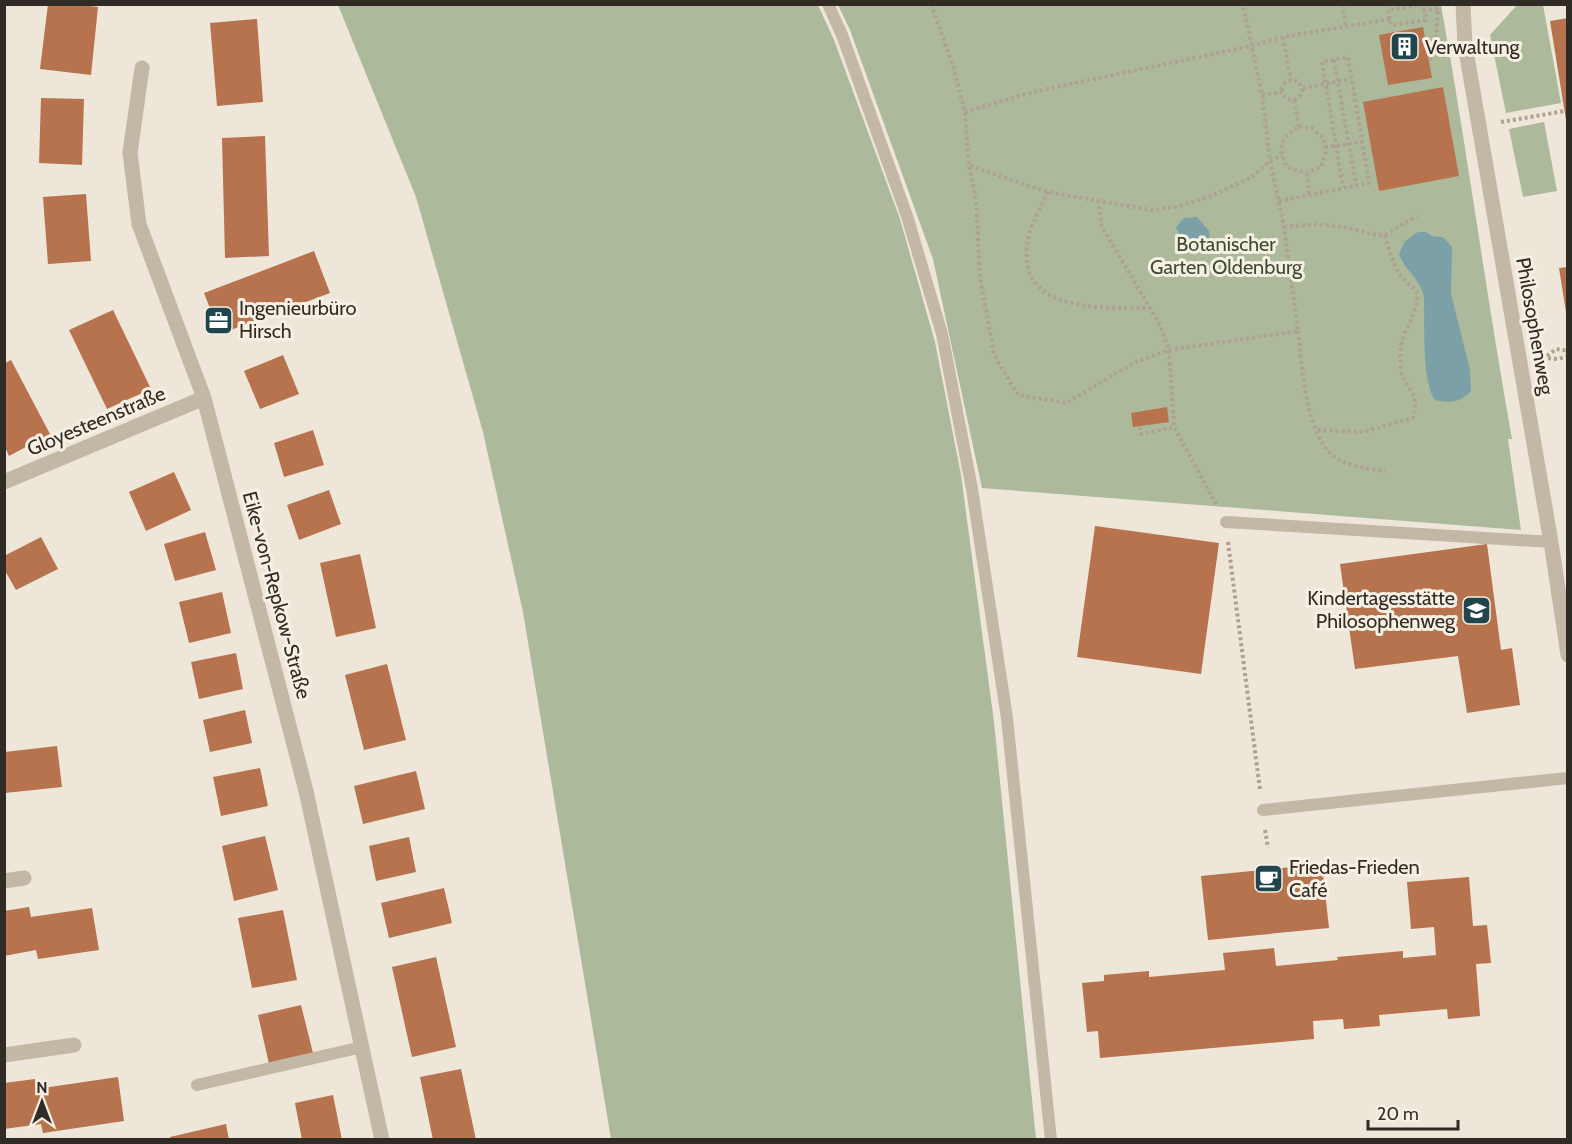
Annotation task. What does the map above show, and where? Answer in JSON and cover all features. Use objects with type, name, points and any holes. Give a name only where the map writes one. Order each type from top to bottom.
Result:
[{"type":"street","name":"Philosophenweg","points":[[1456,5],[1465,45],[1551,542],[1568,655]]},
{"type":"street","name":"Eike-von-Repkow-Straße","points":[[142,68],[130,153],[139,224],[204,398],[306,791],[382,1140]]},
{"type":"street","name":"Gloyesteenstraße","points":[[4,482],[204,398]]},
{"type":"street","points":[[4,881],[24,878]]},
{"type":"street","points":[[4,1055],[74,1045]]},
{"type":"lane","points":[[828,4],[842,35],[907,216],[942,334],[972,489],[1007,718],[1051,1140]]},
{"type":"lane","points":[[1226,522],[1551,542]]},
{"type":"lane","points":[[1263,810],[1568,778]]},
{"type":"lane","points":[[196,1085],[362,1047]]},
{"type":"path","points":[[931,4],[965,112],[969,165],[976,200],[980,277],[993,355],[1018,395],[1066,403],[1135,362],[1169,350],[1298,331]]},
{"type":"path","points":[[1243,4],[1262,95],[1270,161],[1284,227],[1308,405],[1315,430],[1332,455],[1358,467],[1385,471]]},
{"type":"path","points":[[1342,4],[1346,27]]},
{"type":"path","points":[[1423,4],[1424,10],[1426,20],[1391,25],[1388,10],[1423,4]]},
{"type":"path","points":[[1424,10],[1456,5]]},
{"type":"path","points":[[1429,60],[1435,53],[1438,8]]},
{"type":"path","points":[[965,112],[1033,92],[1251,46],[1283,37],[1390,19]]},
{"type":"path","points":[[1283,37],[1291,80]]},
{"type":"path","points":[[1279,201],[1369,183],[1348,57],[1322,62],[1343,187]]},
{"type":"path","points":[[1334,60],[1356,185]]},
{"type":"path","points":[[1303,88],[1352,79]]},
{"type":"path","points":[[1291,80],[1297,80],[1303,88],[1299,98],[1294,100],[1286,98],[1282,92],[1284,83],[1291,80]]},
{"type":"path","points":[[1262,95],[1282,92]]},
{"type":"path","points":[[1294,100],[1299,127]]},
{"type":"path","points":[[1479,126],[1565,111]]},
{"type":"path","points":[[1299,127],[1312,128],[1324,139],[1326,147],[1321,167],[1307,173],[1287,167],[1282,155],[1282,143],[1287,134],[1299,127]]},
{"type":"path","points":[[1326,147],[1362,142]]},
{"type":"path","points":[[969,165],[1048,192],[1151,210],[1176,207],[1211,196],[1252,177],[1270,161],[1282,155]]},
{"type":"path","points":[[1307,173],[1309,194]]},
{"type":"path","points":[[1048,192],[1029,235],[1030,275],[1041,290],[1058,299],[1093,308],[1148,308]]},
{"type":"path","points":[[1098,200],[1102,227],[1160,325],[1169,350],[1174,427],[1226,522],[1268,848]]},
{"type":"path","points":[[1284,227],[1309,224],[1352,229],[1376,236],[1385,235],[1417,216]]},
{"type":"path","points":[[1315,430],[1363,432],[1413,418],[1417,408],[1401,371],[1400,353],[1405,332],[1418,303],[1417,291],[1403,280],[1393,261],[1385,235]]},
{"type":"path","points":[[1547,357],[1557,349],[1568,351]]},
{"type":"path","points":[[1140,427],[1141,434],[1174,427]]},
{"type":"green space","points":[[338,5],[818,5],[834,40],[900,219],[935,342],[961,475],[994,722],[1036,1139],[611,1139],[523,612],[483,432],[416,197]]},
{"type":"green space","name":"Botanischer Garten Oldenburg","points":[[838,5],[1441,5],[1512,439],[1508,439],[1521,530],[982,488],[933,259],[850,30]]},
{"type":"green space","points":[[1517,5],[1543,5],[1561,103],[1506,113],[1490,35]]},
{"type":"green space","points":[[1544,122],[1557,191],[1523,197],[1509,129]]},
{"type":"water","points":[[1197,217],[1209,231],[1210,244],[1192,252],[1183,242],[1176,227],[1184,218]]},
{"type":"water","points":[[1418,232],[1443,237],[1452,247],[1451,294],[1470,370],[1471,391],[1463,398],[1454,401],[1435,400],[1431,391],[1426,365],[1424,297],[1419,284],[1399,254],[1405,241]]},
{"type":"building","points":[[48,4],[98,7],[91,75],[40,69]]},
{"type":"building","points":[[1568,18],[1568,120],[1566,120],[1550,21]]},
{"type":"building","points":[[257,19],[263,102],[217,106],[210,23]]},
{"type":"building","name":"Verwaltung","points":[[1423,27],[1432,78],[1388,85],[1379,35]]},
{"type":"building","points":[[1443,87],[1459,176],[1379,191],[1363,102]]},
{"type":"building","points":[[41,98],[84,99],[82,165],[39,163]]},
{"type":"building","points":[[265,136],[269,256],[225,258],[222,138]]},
{"type":"building","points":[[86,194],[91,261],[48,264],[43,197]]},
{"type":"building","points":[[314,251],[330,293],[220,334],[204,293]]},
{"type":"building","points":[[1568,267],[1568,312],[1566,312],[1559,268]]},
{"type":"building","points":[[113,310],[151,389],[107,409],[69,330]]},
{"type":"building","points":[[283,355],[299,394],[260,409],[244,371]]},
{"type":"building","points":[[11,360],[50,434],[9,456],[5,447],[5,363]]},
{"type":"building","points":[[1167,407],[1169,422],[1133,427],[1131,413]]},
{"type":"building","points":[[313,430],[324,465],[284,477],[274,443]]},
{"type":"building","points":[[174,472],[191,510],[146,531],[129,492]]},
{"type":"building","points":[[329,490],[341,524],[299,540],[287,505]]},
{"type":"building","points":[[1095,526],[1219,543],[1201,674],[1077,657]]},
{"type":"building","points":[[205,532],[216,570],[175,581],[164,544]]},
{"type":"building","points":[[41,537],[58,569],[16,590],[4,569],[4,556]]},
{"type":"building","points":[[1487,544],[1501,650],[1512,648],[1520,705],[1467,713],[1458,656],[1355,669],[1340,564]]},
{"type":"building","points":[[360,554],[376,628],[336,637],[320,563]]},
{"type":"building","points":[[222,592],[231,633],[189,643],[179,602]]},
{"type":"building","points":[[236,653],[243,689],[199,699],[191,662]]},
{"type":"building","points":[[387,664],[406,740],[364,750],[345,675]]},
{"type":"building","points":[[245,710],[252,743],[210,752],[203,720]]},
{"type":"building","points":[[57,746],[62,787],[5,793],[5,752]]},
{"type":"building","points":[[260,768],[268,806],[221,816],[213,777]]},
{"type":"building","points":[[416,771],[425,809],[363,824],[354,786]]},
{"type":"building","points":[[265,836],[278,890],[234,901],[222,846]]},
{"type":"building","points":[[409,837],[416,872],[376,881],[369,846]]},
{"type":"building","points":[[1322,864],[1329,928],[1208,940],[1201,876]]},
{"type":"building","points":[[1469,877],[1473,926],[1487,925],[1491,963],[1476,964],[1480,1016],[1448,1019],[1447,1009],[1379,1015],[1380,1026],[1344,1029],[1343,1019],[1313,1021],[1314,1039],[1100,1058],[1098,1031],[1087,1032],[1082,983],[1104,981],[1104,975],[1149,971],[1149,977],[1225,970],[1223,953],[1274,948],[1276,966],[1403,951],[1403,958],[1436,955],[1434,927],[1411,929],[1407,882]]},
{"type":"building","points":[[444,888],[452,923],[389,938],[381,903]]},
{"type":"building","points":[[29,907],[31,917],[92,908],[99,950],[38,959],[36,950],[4,956],[4,911]]},
{"type":"building","points":[[283,910],[297,980],[252,988],[238,918]]},
{"type":"building","points":[[436,957],[456,1047],[412,1057],[392,967]]},
{"type":"building","points":[[301,1005],[313,1053],[269,1064],[258,1015]]},
{"type":"building","points":[[461,1069],[476,1140],[433,1140],[420,1077]]},
{"type":"building","points":[[118,1077],[124,1121],[43,1133],[41,1124],[4,1129],[4,1083],[35,1079],[36,1089]]},
{"type":"building","points":[[333,1095],[342,1140],[302,1140],[295,1103]]},
{"type":"building","points":[[226,1124],[229,1140],[171,1140],[170,1137]]},
{"type":"place","name":"Verwaltung","points":[[1404,47]]},
{"type":"place","name":"Ingenieurbüro Hirsch","points":[[218,320]]},
{"type":"place","name":"Kindertagesstätte Philosophenweg","points":[[1476,610]]},
{"type":"place","name":"Friedas-Frieden Café","points":[[1268,878]]}]
